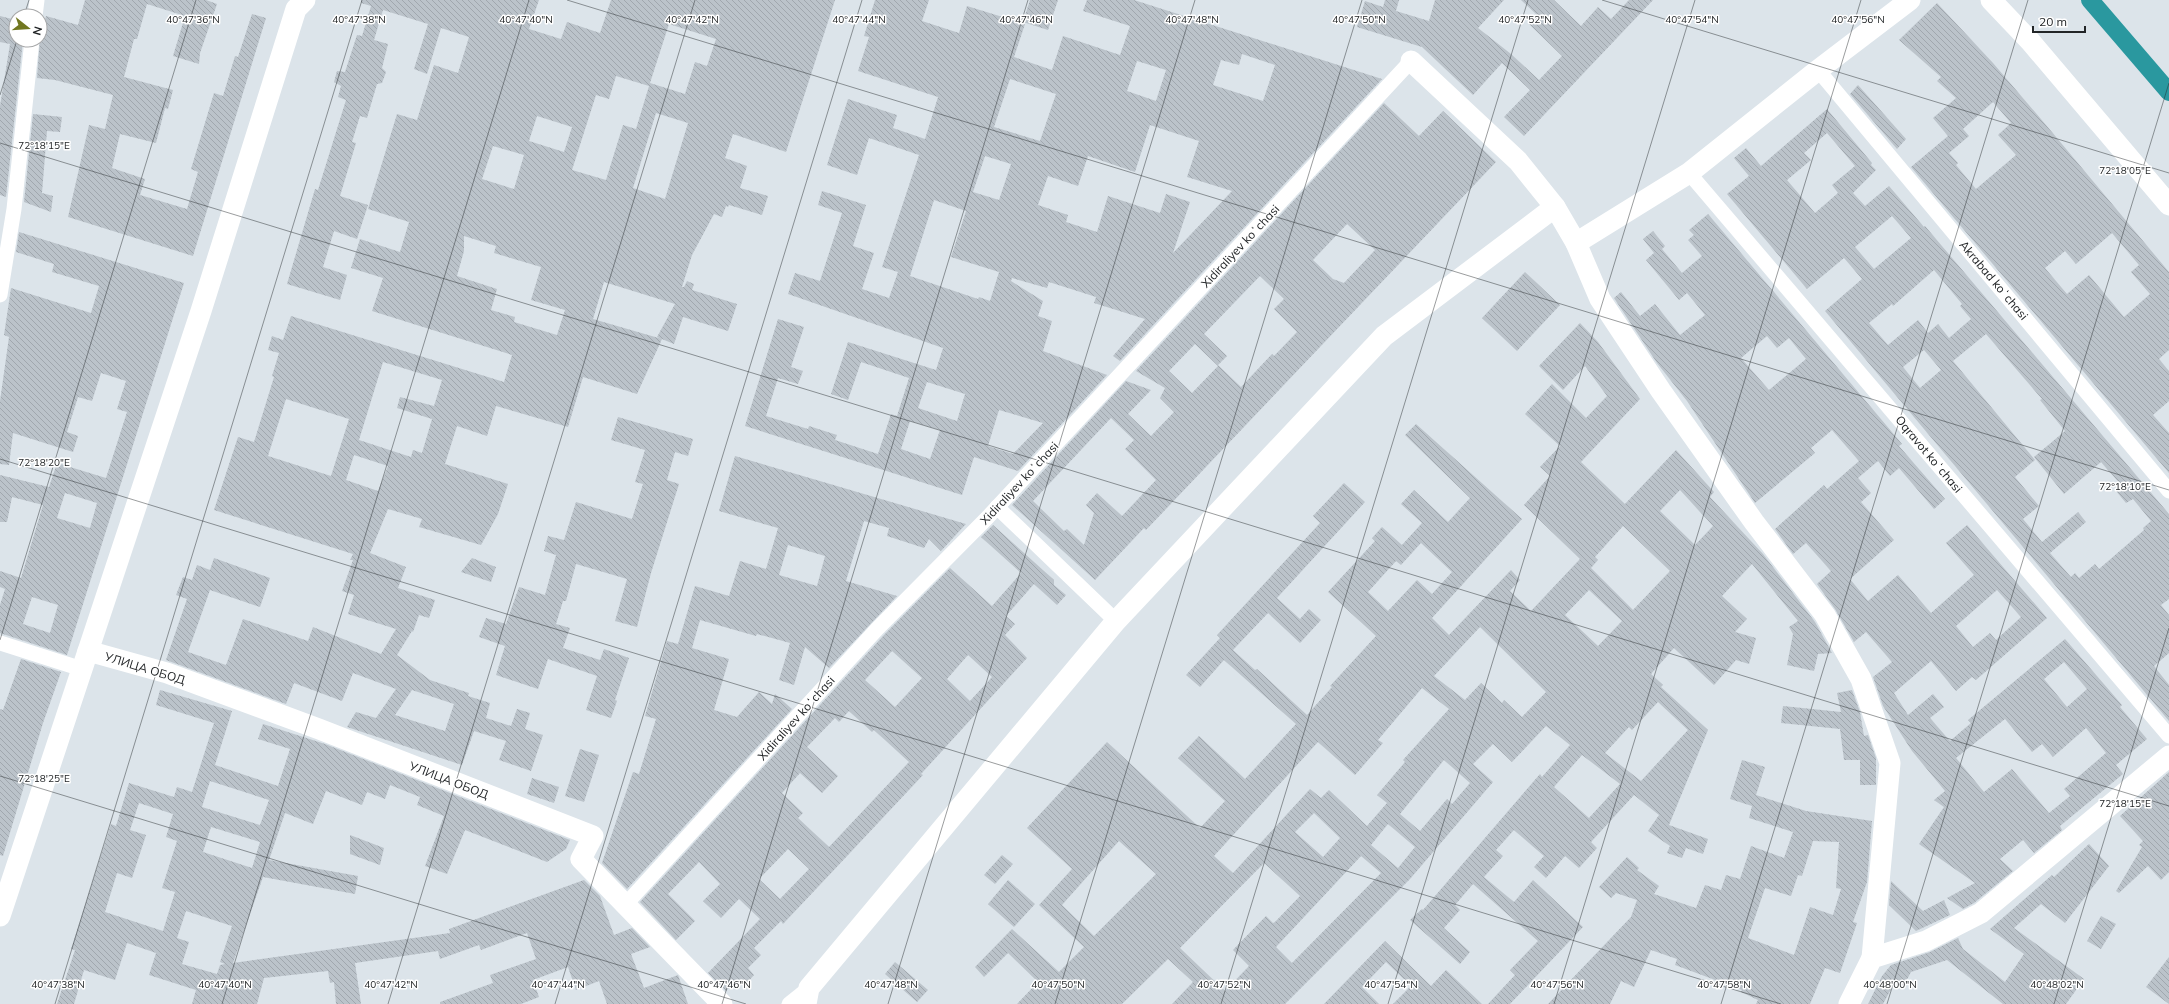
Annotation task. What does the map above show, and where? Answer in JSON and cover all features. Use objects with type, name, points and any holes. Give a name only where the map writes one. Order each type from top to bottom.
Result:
[{"type":"street","points":[[0,916],[202,311],[296,9],[305,0]]},
{"type":"street","points":[[1576,243],[1689,173],[1818,70],[1910,0]]},
{"type":"street","points":[[1991,0],[2030,41],[2169,205]]},
{"type":"street","points":[[0,295],[14,209],[31,48]]},
{"type":"street","points":[[1411,61],[1518,161],[1555,207],[1576,243],[1600,299],[1741,503],[1825,615],[1861,679],[1890,763],[1872,958],[1849,1004]]},
{"type":"street","name":"Xidiraliyev koʻchasi","points":[[626,904],[877,629],[997,506],[1411,61]]},
{"type":"street","name":"Akrabad koʻchasi","points":[[1818,70],[2169,491]]},
{"type":"street","name":"Oqravot koʻchasi","points":[[1689,173],[2169,736]]},
{"type":"street","points":[[789,1004],[808,996],[1116,621],[1384,336],[1555,207]]},
{"type":"street","points":[[997,506],[1116,621]]},
{"type":"street","points":[[0,643],[85,660]]},
{"type":"street","name":"УЛИЦА ОБОД","points":[[85,660],[167,673],[319,729],[593,836],[581,859],[626,904],[715,1002]]},
{"type":"street","points":[[1872,958],[1926,941],[1981,913],[2169,756]]},
{"type":"building","points":[[85,0],[206,0],[217,4],[200,53],[199,64],[173,56],[185,16],[147,4],[137,39],[134,39],[124,77],[173,90],[168,109],[165,108],[156,143],[120,134],[112,168],[145,179],[140,195],[187,209],[198,172],[191,169],[214,93],[223,96],[235,56],[238,57],[252,14],[266,18],[193,256],[68,217],[89,125],[105,129],[113,95],[55,80],[37,78],[39,48],[48,48],[48,17],[78,25]]},
{"type":"building","points":[[361,0],[539,0],[529,29],[561,39],[567,22],[600,33],[611,0],[835,0],[786,152],[733,134],[725,158],[747,166],[740,188],[768,196],[762,215],[729,205],[728,207],[726,206],[722,217],[714,214],[692,255],[682,287],[684,287],[687,281],[694,284],[692,290],[737,304],[728,331],[683,317],[674,344],[662,339],[637,394],[583,377],[568,427],[496,406],[487,436],[457,426],[445,464],[508,484],[498,514],[481,545],[419,527],[422,519],[388,509],[370,553],[406,567],[398,588],[435,600],[429,618],[419,615],[413,632],[412,631],[397,655],[430,680],[469,693],[468,696],[490,703],[486,718],[511,726],[517,709],[530,713],[525,729],[543,735],[531,771],[499,760],[506,741],[474,731],[462,765],[347,727],[356,712],[376,718],[396,689],[353,673],[342,701],[294,683],[286,704],[166,660],[187,599],[176,595],[183,577],[192,580],[197,565],[210,570],[214,558],[270,578],[260,607],[210,590],[188,652],[226,665],[243,619],[308,641],[313,627],[381,654],[396,629],[348,614],[354,595],[342,591],[353,560],[350,560],[353,554],[214,510],[238,437],[254,442],[274,377],[272,376],[279,353],[268,350],[272,336],[283,340],[291,316],[504,382],[512,355],[372,311],[383,278],[351,268],[360,239],[400,252],[409,222],[368,209],[397,114],[417,120],[434,65],[458,73],[469,37],[441,28],[427,74],[414,69],[428,24],[383,10],[374,40],[388,44],[382,68],[386,72],[382,83],[377,84],[367,118],[360,116],[352,142],[356,143],[340,196],[368,205],[357,239],[334,231],[323,267],[347,275],[340,300],[287,284],[315,189],[318,190],[346,100],[338,97],[341,86],[334,82],[337,71],[345,72],[357,35],[362,36],[371,6],[361,3]],"holes":[[[669,24],[716,39],[707,66],[695,62],[685,94],[650,83]],[[616,76],[649,86],[636,129],[623,125],[606,180],[572,170],[596,95],[609,99]],[[656,113],[688,123],[665,199],[633,188]],[[537,116],[572,127],[564,152],[529,141]],[[493,146],[524,155],[514,189],[482,179]],[[464,236],[496,246],[494,253],[541,267],[531,300],[565,310],[557,335],[514,322],[515,317],[491,310],[497,289],[457,276],[464,251]],[[604,282],[675,304],[657,337],[662,339],[593,319]],[[383,362],[442,380],[434,406],[400,397],[397,408],[432,419],[422,453],[413,450],[411,457],[359,440]],[[286,399],[349,419],[331,476],[268,456]],[[354,455],[388,466],[378,491],[346,480]],[[412,690],[454,704],[445,731],[395,715]]]},
{"type":"building","points":[[875,0],[929,0],[922,21],[959,33],[967,6],[1025,24],[1014,57],[1052,70],[1063,36],[1120,55],[1130,26],[1083,11],[1087,0],[1134,0],[1382,79],[1120,361],[1113,356],[1145,319],[1094,303],[1096,297],[1049,282],[1047,288],[1012,278],[1011,281],[1043,301],[1038,316],[1052,321],[1043,351],[1107,375],[1018,471],[974,457],[962,495],[745,426],[778,319],[804,327],[791,367],[803,371],[798,384],[778,378],[766,416],[808,429],[809,426],[837,435],[835,440],[878,454],[891,414],[897,416],[909,378],[861,362],[848,400],[831,394],[848,342],[936,370],[943,348],[788,294],[795,273],[820,281],[842,213],[818,205],[822,191],[866,205],[853,246],[874,253],[862,289],[889,298],[898,272],[882,267],[919,155],[869,138],[857,175],[827,165],[848,99],[897,115],[893,128],[925,139],[938,97],[858,71],[869,37],[864,36]],"holes":[[[1242,54],[1275,65],[1263,101],[1213,85],[1221,60],[1239,65]],[[1137,61],[1166,70],[1156,101],[1127,91]],[[1010,79],[1056,94],[1040,141],[994,127]],[[1150,125],[1199,141],[1187,177],[1232,191],[1173,253],[1190,202],[1166,194],[1160,213],[1108,196],[1097,232],[1066,222],[1068,215],[1038,205],[1048,176],[1078,186],[1088,156],[1135,172]],[[985,156],[1011,164],[999,200],[973,192]],[[934,200],[966,211],[951,257],[999,272],[990,301],[979,297],[978,299],[910,276]],[[927,382],[965,394],[957,421],[918,408]],[[999,410],[1043,423],[1013,454],[988,446]],[[910,421],[940,430],[930,459],[901,449]]]},
{"type":"building","points":[[1030,0],[1058,0],[1048,30],[1023,22]]},
{"type":"building","points":[[1385,0],[1399,0],[1396,11],[1429,21],[1435,0],[1504,0],[1478,28],[1511,54],[1539,80],[1562,56],[1529,24],[1537,15],[1521,0],[1554,0],[1581,26],[1598,7],[1611,19],[1629,0],[1653,0],[1524,136],[1504,117],[1530,90],[1502,63],[1473,95],[1422,47],[1357,27],[1365,1],[1383,7]]},
{"type":"building","points":[[1937,3],[1993,63],[2169,272],[2169,350],[2159,359],[2169,371],[2169,401],[2153,415],[2169,433],[2169,473],[1911,167],[1948,136],[1933,118],[1956,98],[1937,81],[1941,77],[1899,40]],"holes":[[[1993,102],[2011,123],[1998,135],[2016,155],[1976,189],[1956,165],[1958,163],[1949,153],[1969,136],[1963,129]],[[2112,233],[2139,265],[2131,272],[2150,294],[2124,317],[2089,275],[2067,294],[2045,268],[2065,251],[2076,264]]]},
{"type":"building","points":[[0,16],[8,18],[8,44],[0,42]]},
{"type":"building","points":[[9,48],[22,48],[6,197],[0,195],[0,106]]},
{"type":"building","points":[[1858,85],[1906,139],[1897,149],[1850,94]]},
{"type":"building","points":[[1384,103],[1419,136],[1443,111],[1496,162],[1146,530],[1144,528],[1095,580],[1012,505],[1126,381],[1151,390],[1128,414],[1151,436],[1174,412],[1160,398],[1165,388],[1136,371]],"holes":[[[1347,224],[1375,250],[1344,283],[1333,279],[1313,260]],[[1260,276],[1284,299],[1274,309],[1297,332],[1274,356],[1272,354],[1241,387],[1218,365],[1227,356],[1204,334]],[[1195,344],[1218,366],[1192,393],[1169,371]],[[1111,418],[1134,440],[1125,449],[1156,480],[1122,516],[1097,493],[1086,505],[1094,513],[1084,545],[1067,529],[1064,531],[1033,501]]]},
{"type":"building","points":[[1827,109],[1872,163],[1871,165],[1876,170],[1853,193],[1865,206],[1889,186],[1924,227],[1925,226],[2169,514],[2169,599],[2161,605],[2169,615],[2169,653],[2154,666],[2169,685],[2169,721],[1825,311],[1862,279],[1844,258],[1807,289],[1727,194],[1749,176],[1734,158],[1746,148],[1761,166]],"holes":[[[1827,133],[1855,166],[1832,185],[1838,193],[1815,213],[1787,180],[1811,160],[1804,153]],[[1892,216],[1911,238],[1874,269],[1855,247]],[[1934,270],[1962,304],[1960,306],[1971,319],[1949,338],[1938,324],[1928,333],[1918,320],[1888,345],[1869,323],[1892,304],[1893,306]],[[1986,334],[2042,399],[2040,400],[2065,431],[2034,457],[2064,494],[2101,462],[2122,486],[2116,491],[2126,503],[2133,499],[2151,521],[2143,528],[2144,530],[2099,569],[2095,564],[2079,578],[2075,573],[2071,577],[2050,553],[2086,522],[2078,512],[2042,542],[2023,519],[2039,506],[2015,477],[2035,460],[1953,361]],[[1924,350],[1941,370],[1920,388],[1903,367]]]},
{"type":"building","points":[[33,114],[62,117],[60,132],[47,131],[42,193],[53,196],[51,212],[24,202]]},
{"type":"building","points":[[1708,214],[1902,444],[1899,446],[1945,499],[1934,509],[1899,468],[1890,476],[1878,461],[1858,478],[1871,493],[1861,502],[1894,540],[1850,579],[1868,601],[1898,575],[1931,613],[1974,575],[1946,543],[1967,525],[2047,618],[1976,680],[1972,677],[1956,691],[1931,661],[1894,693],[1908,715],[1933,694],[1944,707],[1930,718],[1950,741],[1971,723],[1968,720],[2065,639],[2122,705],[2120,707],[2147,739],[2116,765],[2123,774],[2060,826],[2062,830],[2034,853],[2023,840],[2000,859],[2013,871],[1974,903],[1963,909],[1947,898],[1975,883],[1919,844],[1944,807],[1934,800],[1945,791],[1912,751],[1883,706],[1873,677],[1892,662],[1866,632],[1854,642],[1835,609],[1817,584],[1831,571],[1806,543],[1793,554],[1775,529],[1824,485],[1827,489],[1859,461],[1832,430],[1811,448],[1815,453],[1755,503],[1687,401],[1657,363],[1614,298],[1621,292],[1640,316],[1655,304],[1680,335],[1705,315],[1687,293],[1679,300],[1646,260],[1654,253],[1643,239],[1653,231],[1665,246],[1662,249],[1682,273],[1702,256],[1688,240],[1694,235],[1689,230]],"holes":[[[1767,336],[1777,348],[1789,338],[1806,359],[1769,390],[1741,358]],[[1997,590],[2021,617],[1996,640],[1990,633],[1973,647],[1956,626]],[[2064,662],[2087,689],[2067,707],[2044,679]],[[2005,719],[2032,752],[2042,744],[2053,757],[2086,728],[2106,753],[2064,789],[2070,796],[2049,813],[2012,769],[1984,792],[1956,758]]]},
{"type":"building","points":[[19,232],[184,283],[67,655],[0,633],[0,605],[5,589],[0,587],[0,571],[21,578],[43,505],[12,497],[7,522],[0,522],[0,475],[49,487],[57,463],[106,478],[127,412],[117,409],[126,381],[101,373],[92,401],[78,397],[67,432],[78,436],[73,452],[13,433],[9,465],[0,464],[0,401],[9,337],[4,335],[11,288],[91,313],[99,286],[52,272],[54,264],[16,252]],"holes":[[[65,493],[97,503],[90,528],[57,518]],[[32,597],[58,605],[50,633],[23,624]]]},
{"type":"building","points":[[1525,272],[1560,305],[1517,351],[1482,318]]},
{"type":"building","points":[[1580,323],[1598,342],[1640,399],[1581,462],[1625,504],[1676,450],[1714,492],[1710,497],[1763,554],[1815,622],[1832,653],[1818,654],[1814,671],[1787,665],[1793,634],[1789,627],[1798,621],[1752,564],[1722,596],[1747,619],[1735,632],[1756,638],[1749,664],[1736,660],[1714,685],[1674,648],[1651,674],[1663,685],[1661,687],[1708,730],[1669,825],[1708,839],[1703,854],[1686,848],[1682,858],[1667,853],[1670,846],[1648,831],[1659,815],[1634,795],[1591,842],[1597,848],[1579,868],[1565,856],[1546,878],[1534,867],[1544,856],[1514,830],[1496,850],[1503,856],[1484,877],[1514,902],[1533,880],[1583,927],[1510,1004],[1488,1004],[1515,975],[1510,970],[1538,941],[1473,884],[1455,905],[1460,910],[1444,928],[1470,952],[1460,964],[1410,920],[1422,909],[1423,910],[1540,774],[1542,777],[1570,745],[1546,726],[1512,762],[1493,744],[1473,764],[1493,782],[1410,879],[1285,1004],[1172,1004],[1193,982],[1168,959],[1122,1004],[1017,1004],[1038,982],[1008,953],[984,977],[975,967],[1012,929],[1059,972],[1084,947],[1039,905],[1072,869],[1027,828],[1107,742],[1200,828],[1225,801],[1178,758],[1199,736],[1245,779],[1296,724],[1224,660],[1200,687],[1186,675],[1220,638],[1217,635],[1320,523],[1313,516],[1344,483],[1365,502],[1277,598],[1300,619],[1309,609],[1321,620],[1300,643],[1268,613],[1233,650],[1255,670],[1257,669],[1307,715],[1332,687],[1330,686],[1376,636],[1328,592],[1375,541],[1372,538],[1382,527],[1402,545],[1422,523],[1401,504],[1414,490],[1448,522],[1470,498],[1405,435],[1416,424],[1522,519],[1432,618],[1449,635],[1511,570],[1520,580],[1510,591],[1531,611],[1580,559],[1524,505],[1550,476],[1540,467],[1560,446],[1525,414],[1552,384],[1586,418],[1607,396],[1585,366],[1563,390],[1539,366]],"holes":[[[1680,490],[1713,526],[1695,545],[1660,511]],[[1623,526],[1670,571],[1633,610],[1591,568],[1598,560],[1595,557]],[[1421,543],[1452,572],[1432,594],[1417,580],[1388,611],[1368,592],[1396,561],[1401,565]],[[1589,590],[1622,621],[1598,646],[1565,615]],[[1480,627],[1546,692],[1522,717],[1504,700],[1502,703],[1481,683],[1465,700],[1434,676]],[[1422,688],[1449,709],[1403,760],[1405,762],[1377,795],[1387,803],[1367,826],[1329,790],[1321,798],[1310,789],[1233,873],[1214,856],[1318,742],[1355,775],[1383,743],[1378,740]],[[1658,702],[1688,730],[1641,781],[1605,753],[1629,727],[1632,730]],[[1582,755],[1620,784],[1589,818],[1554,787]],[[1444,760],[1470,783],[1452,804],[1447,799],[1420,831],[1400,814]],[[1314,813],[1340,838],[1323,857],[1295,832]],[[1388,824],[1415,847],[1398,868],[1371,845]],[[1119,841],[1156,874],[1094,936],[1062,905]],[[1361,856],[1381,873],[1292,963],[1276,947]],[[1264,863],[1300,896],[1275,922],[1273,923],[1266,916],[1233,950],[1249,966],[1225,991],[1180,948]]]},
{"type":"building","points":[[618,417],[693,439],[688,456],[675,452],[667,480],[679,484],[651,573],[637,627],[615,621],[627,579],[576,564],[566,601],[563,601],[556,624],[570,628],[563,648],[600,660],[604,649],[629,658],[615,700],[617,701],[611,718],[586,710],[597,676],[548,659],[538,689],[496,675],[505,646],[479,637],[486,618],[506,624],[519,587],[545,595],[556,555],[544,551],[548,536],[564,540],[576,502],[632,519],[643,484],[635,482],[645,450],[611,440]]},
{"type":"building","points":[[735,456],[966,524],[941,551],[929,539],[924,548],[887,536],[889,528],[864,521],[846,581],[897,596],[829,668],[805,647],[794,685],[779,680],[790,643],[757,634],[756,636],[700,620],[692,648],[729,659],[714,710],[737,717],[759,692],[772,704],[775,694],[792,709],[627,889],[602,863],[633,772],[639,774],[656,719],[645,716],[667,641],[678,644],[695,586],[729,596],[740,561],[766,569],[778,528],[719,511]],"holes":[[[788,545],[825,556],[817,586],[779,575]]]},
{"type":"building","points":[[993,525],[1054,580],[1054,585],[1066,595],[1057,605],[1034,584],[1006,616],[1015,624],[1005,635],[1027,658],[921,774],[923,775],[833,871],[783,924],[781,921],[754,948],[761,955],[748,968],[754,975],[745,985],[738,979],[726,991],[708,973],[760,919],[739,899],[721,918],[703,901],[720,884],[699,862],[668,894],[695,921],[676,940],[640,902],[884,635],[950,568],[992,606],[1021,573],[981,537]],"holes":[[[892,651],[922,678],[895,707],[865,680]],[[968,655],[992,677],[970,701],[947,679]],[[849,711],[872,732],[874,730],[909,762],[829,847],[798,818],[803,813],[782,793],[800,773],[822,793],[838,776],[807,747],[835,718],[839,722]],[[788,849],[809,869],[780,899],[759,879]]]},
{"type":"building","points":[[472,558],[496,567],[491,582],[461,572]]},
{"type":"building","points":[[21,659],[61,672],[43,723],[3,856],[0,855],[0,709],[3,710]]},
{"type":"building","points":[[160,690],[232,711],[215,765],[278,786],[290,749],[258,739],[263,724],[325,744],[570,840],[566,849],[547,862],[465,830],[447,874],[425,866],[444,816],[417,805],[420,797],[390,785],[385,799],[367,792],[362,805],[326,791],[313,824],[285,813],[269,860],[358,876],[355,894],[263,877],[233,963],[450,933],[449,929],[584,880],[600,896],[614,935],[632,928],[650,947],[631,954],[644,988],[678,975],[688,1004],[607,1004],[599,981],[576,990],[568,967],[533,980],[539,997],[521,1004],[440,1004],[440,1002],[493,983],[490,975],[536,959],[527,933],[481,950],[479,945],[440,959],[438,951],[355,963],[361,1004],[336,1004],[334,982],[330,983],[328,971],[264,978],[257,1004],[192,1004],[196,990],[149,975],[156,953],[127,943],[115,980],[84,970],[74,1004],[57,1004],[75,950],[71,949],[111,824],[116,826],[129,783],[174,797],[177,787],[192,792],[214,723],[156,705]],"holes":[[[210,781],[269,800],[260,825],[202,807]],[[139,803],[173,814],[166,837],[177,841],[162,888],[175,892],[163,931],[105,912],[117,873],[132,878],[146,835],[130,830]],[[211,827],[260,842],[252,868],[203,852]],[[186,911],[232,926],[220,962],[225,964],[220,965],[217,974],[182,964],[189,942],[177,938]]]},
{"type":"building","points":[[1852,690],[1860,712],[1864,736],[1868,735],[1876,758],[1876,785],[1860,785],[1860,760],[1844,760],[1840,729],[1781,723],[1783,706],[1841,712],[1837,693]]},
{"type":"building","points":[[580,749],[599,755],[584,802],[565,796]]},
{"type":"building","points":[[1742,760],[1765,767],[1756,795],[1806,811],[1872,821],[1867,882],[1853,922],[1857,923],[1840,973],[1825,968],[1810,1004],[1756,1004],[1758,1000],[1741,992],[1742,990],[1675,965],[1677,959],[1651,950],[1634,987],[1621,981],[1610,1004],[1548,1004],[1631,917],[1637,900],[1616,893],[1611,898],[1599,887],[1627,857],[1639,868],[1637,870],[1659,886],[1654,894],[1696,908],[1705,885],[1721,890],[1726,875],[1740,879],[1751,846],[1784,858],[1793,832],[1749,818],[1752,806],[1730,799]],"holes":[[[1813,841],[1839,842],[1836,888],[1841,889],[1833,915],[1810,907],[1794,955],[1748,938],[1765,888],[1791,896],[1798,875],[1802,876]]]},
{"type":"building","points":[[2169,772],[2169,872],[2161,880],[2148,866],[2119,893],[2116,891],[2142,847],[2139,845],[2143,841],[2120,816]]},
{"type":"building","points":[[532,778],[559,787],[554,803],[527,794]]},
{"type":"building","points":[[350,835],[384,848],[380,865],[350,854]]},
{"type":"building","points":[[2089,844],[2109,866],[2065,923],[2041,904],[2014,928],[2084,979],[2066,1004],[2003,1004],[1947,960],[1911,972],[1903,987],[1895,982],[1883,1004],[1868,1004],[1882,976],[1891,965],[1930,952],[1958,938],[1963,949],[2005,982],[2024,954],[1990,929],[2052,875],[2054,877]]},
{"type":"building","points":[[1002,855],[1013,864],[995,884],[984,875]]},
{"type":"building","points":[[1008,880],[1035,904],[1014,927],[988,904]]},
{"type":"building","points":[[1891,881],[1923,911],[1944,900],[1950,915],[1916,931],[1889,905]]},
{"type":"building","points":[[2101,916],[2116,924],[2101,949],[2087,941]]},
{"type":"building","points":[[1385,941],[1431,986],[1446,970],[1482,1004],[1393,1004],[1411,986],[1386,962],[1362,987],[1379,1004],[1324,1004]]},
{"type":"building","points":[[2169,957],[2169,1004],[2146,987]]},
{"type":"building","points":[[895,962],[928,990],[917,1002],[885,974]]},
{"type":"waterway","points":[[2090,0],[2169,92]]}]
